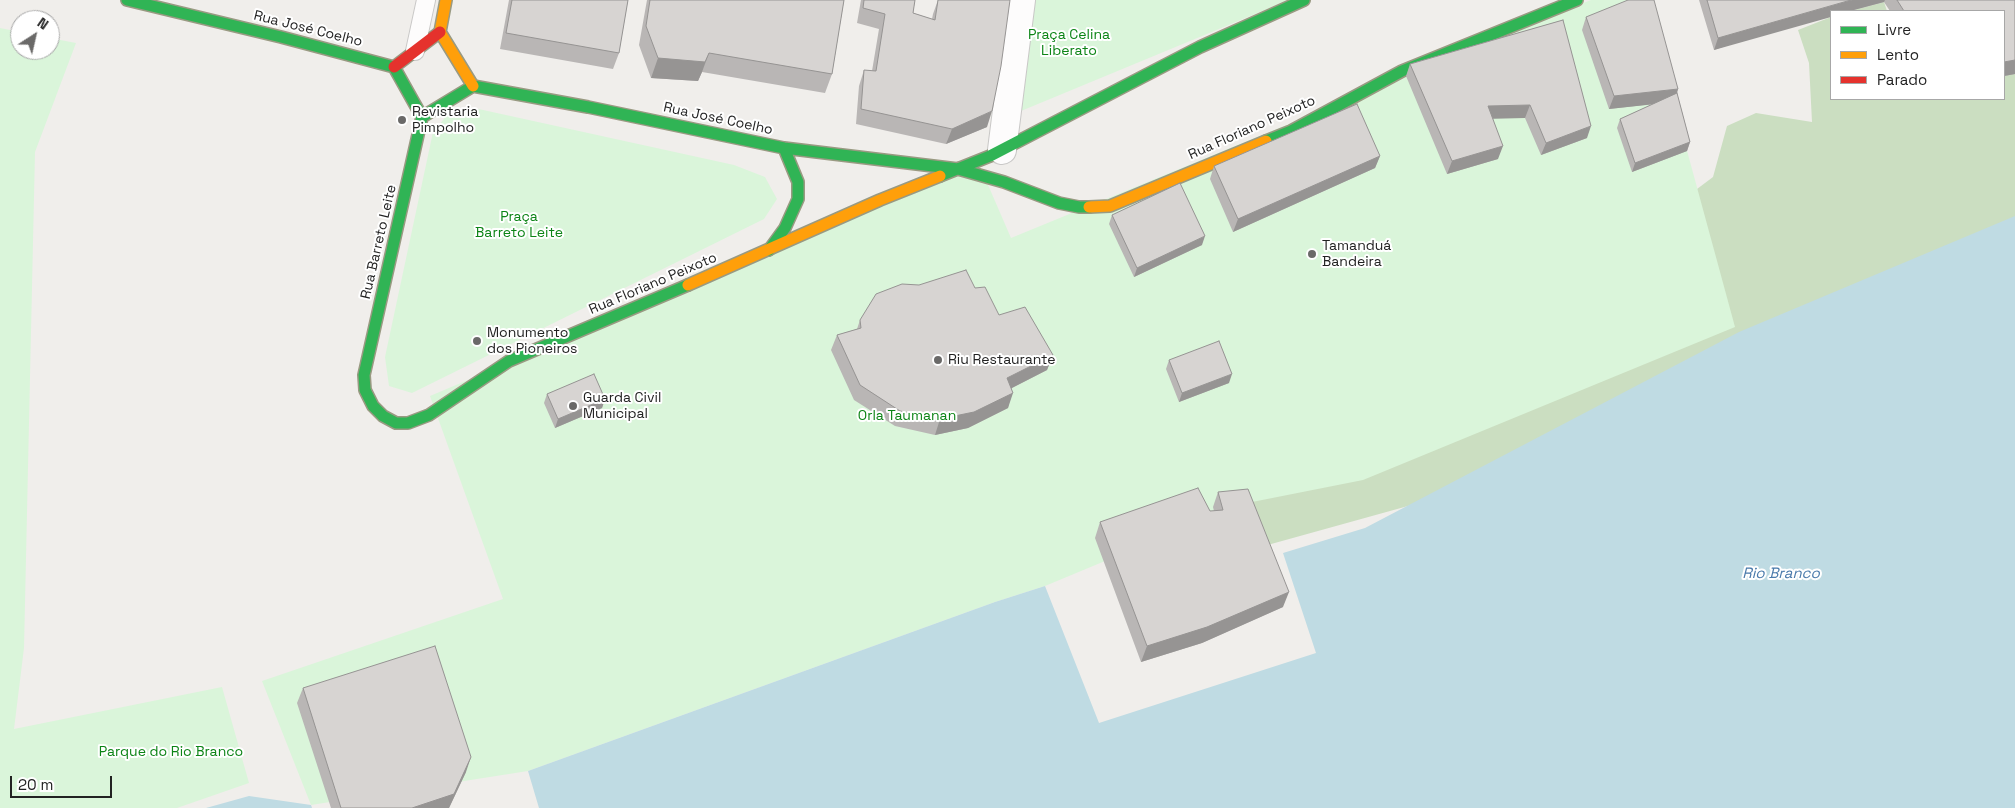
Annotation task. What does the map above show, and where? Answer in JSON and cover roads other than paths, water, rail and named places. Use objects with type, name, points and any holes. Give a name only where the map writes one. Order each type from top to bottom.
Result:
[{"type":"street","name":"Rua José Coelho","points":[[127,0],[281,37],[394,67]]},
{"type":"street","points":[[440,32],[394,67],[422,117],[473,86],[440,32],[446,0]]},
{"type":"street","points":[[1002,150],[1021,0]]},
{"type":"street","name":"Rua Floriano Peixoto","points":[[364,375],[365,390],[373,406],[383,416],[396,423],[408,424],[429,415],[509,361],[770,250],[880,200],[1002,150],[1200,47],[1304,0]]},
{"type":"street","name":"Rua Floriano Peixoto","points":[[958,169],[1004,182],[1059,203],[1079,207],[1110,206],[1291,131],[1402,70],[1577,0]]},
{"type":"street","name":"Rua José Coelho","points":[[473,86],[588,107],[784,148],[958,169]]},
{"type":"street","name":"Rua Barreto Leite","points":[[364,375],[422,117]]},
{"type":"street","points":[[770,250],[785,228],[798,199],[798,182],[784,148]]},
{"type":"lane","points":[[415,51],[426,0]]},
{"type":"water","name":"Rio Branco","points":[[2015,216],[2015,808],[539,808],[528,771],[995,602],[1045,586],[1099,723],[1316,653],[1283,553],[1365,528],[1739,332]]},
{"type":"water","points":[[249,796],[311,805],[312,808],[206,808]]},
{"type":"place","name":"Revistaria Pimpolho","points":[[402,120]]},
{"type":"place","name":"Tamanduá Bandeira","points":[[1312,254]]},
{"type":"place","name":"Monumento dos Pioneiros","points":[[477,341]]},
{"type":"place","name":"Riu Restaurante","points":[[938,360]]},
{"type":"place","name":"Guarda Civil Municipal","points":[[573,406]]},
{"type":"park label","name":"Praça Celina Liberato","points":[[1069,43]]},
{"type":"park label","name":"Praça Barreto Leite","points":[[519,226]]},
{"type":"park label","name":"Orla Taumanan","points":[[907,416]]},
{"type":"park label","name":"Parque do Rio Branco","points":[[171,752]]}]
